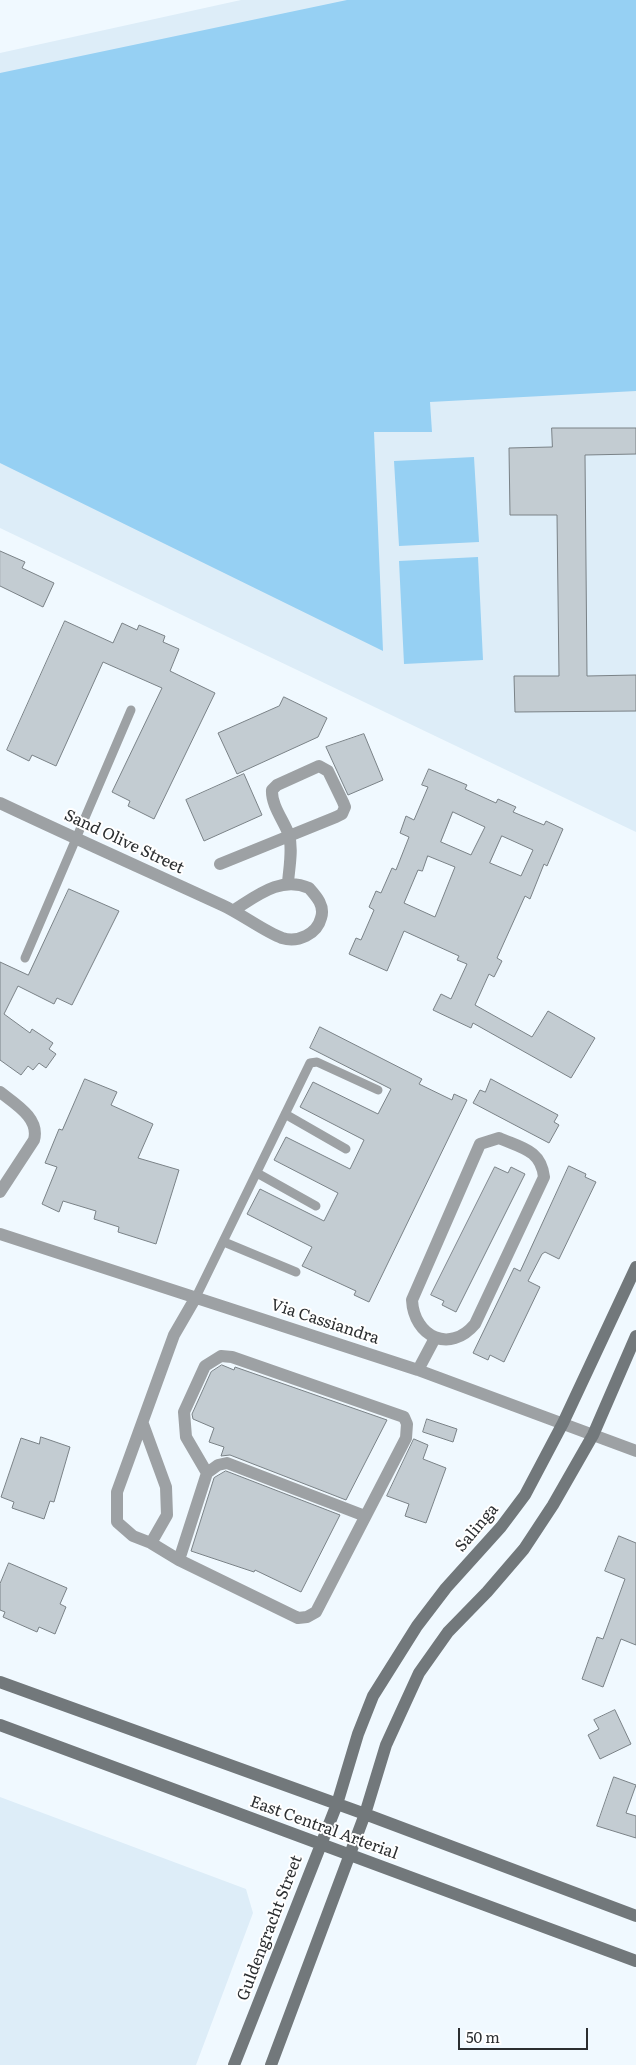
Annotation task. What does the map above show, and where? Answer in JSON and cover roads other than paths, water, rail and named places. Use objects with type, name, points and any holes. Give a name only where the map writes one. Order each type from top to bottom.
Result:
[{"type":"street","points":[[220,864],[289,836],[336,817],[344,811],[343,802],[328,771],[324,768],[315,767],[277,785],[272,790],[274,801],[289,836],[291,852],[288,883],[266,890],[234,910]]},
{"type":"street","name":"Sand Olive Street","points":[[0,803],[234,910],[282,938],[297,939],[310,934],[319,926],[322,905],[310,888],[288,883]]},
{"type":"street","points":[[0,1092],[26,1112],[36,1134],[0,1192]]},
{"type":"street","points":[[499,1138],[535,1153],[543,1165],[544,1177],[475,1324],[466,1335],[453,1340],[435,1338],[419,1325],[413,1312],[412,1300],[480,1144],[499,1138]]},
{"type":"street","name":"Via Cassiandra","points":[[0,1234],[418,1370],[636,1451]]},
{"type":"street","name":"Salinga","points":[[337,1804],[358,1734],[373,1696],[392,1663],[446,1588],[501,1527],[525,1494],[563,1423],[636,1267]]},
{"type":"street","points":[[196,1297],[174,1335],[117,1492],[117,1522],[133,1536],[151,1543],[179,1560],[298,1618],[307,1617],[316,1612],[406,1438],[408,1424],[404,1417],[232,1357],[221,1356],[205,1366],[184,1412],[186,1437],[207,1474]]},
{"type":"street","points":[[270,2065],[365,1814],[386,1745],[419,1673],[448,1632],[487,1592],[524,1549],[553,1505],[593,1435],[636,1336]]},
{"type":"street","points":[[418,1370],[435,1338]]},
{"type":"street","points":[[143,1424],[166,1487],[167,1515],[151,1543]]},
{"type":"street","points":[[179,1560],[207,1474],[218,1465],[227,1463],[365,1516]]},
{"type":"street","name":"East Central Arterial","points":[[0,1682],[365,1814],[636,1916]]},
{"type":"street","name":"East Central Arterial","points":[[0,1725],[196,1799],[321,1843],[636,1962]]},
{"type":"street","name":"Guldengracht Street","points":[[234,2065],[337,1804]]},
{"type":"lane","points":[[25,958],[131,710]]},
{"type":"lane","points":[[196,1297],[310,1063],[313,1062],[378,1090]]},
{"type":"lane","points":[[285,1114],[346,1149]]},
{"type":"lane","points":[[257,1173],[316,1206]]},
{"type":"lane","points":[[224,1242],[296,1272]]}]
